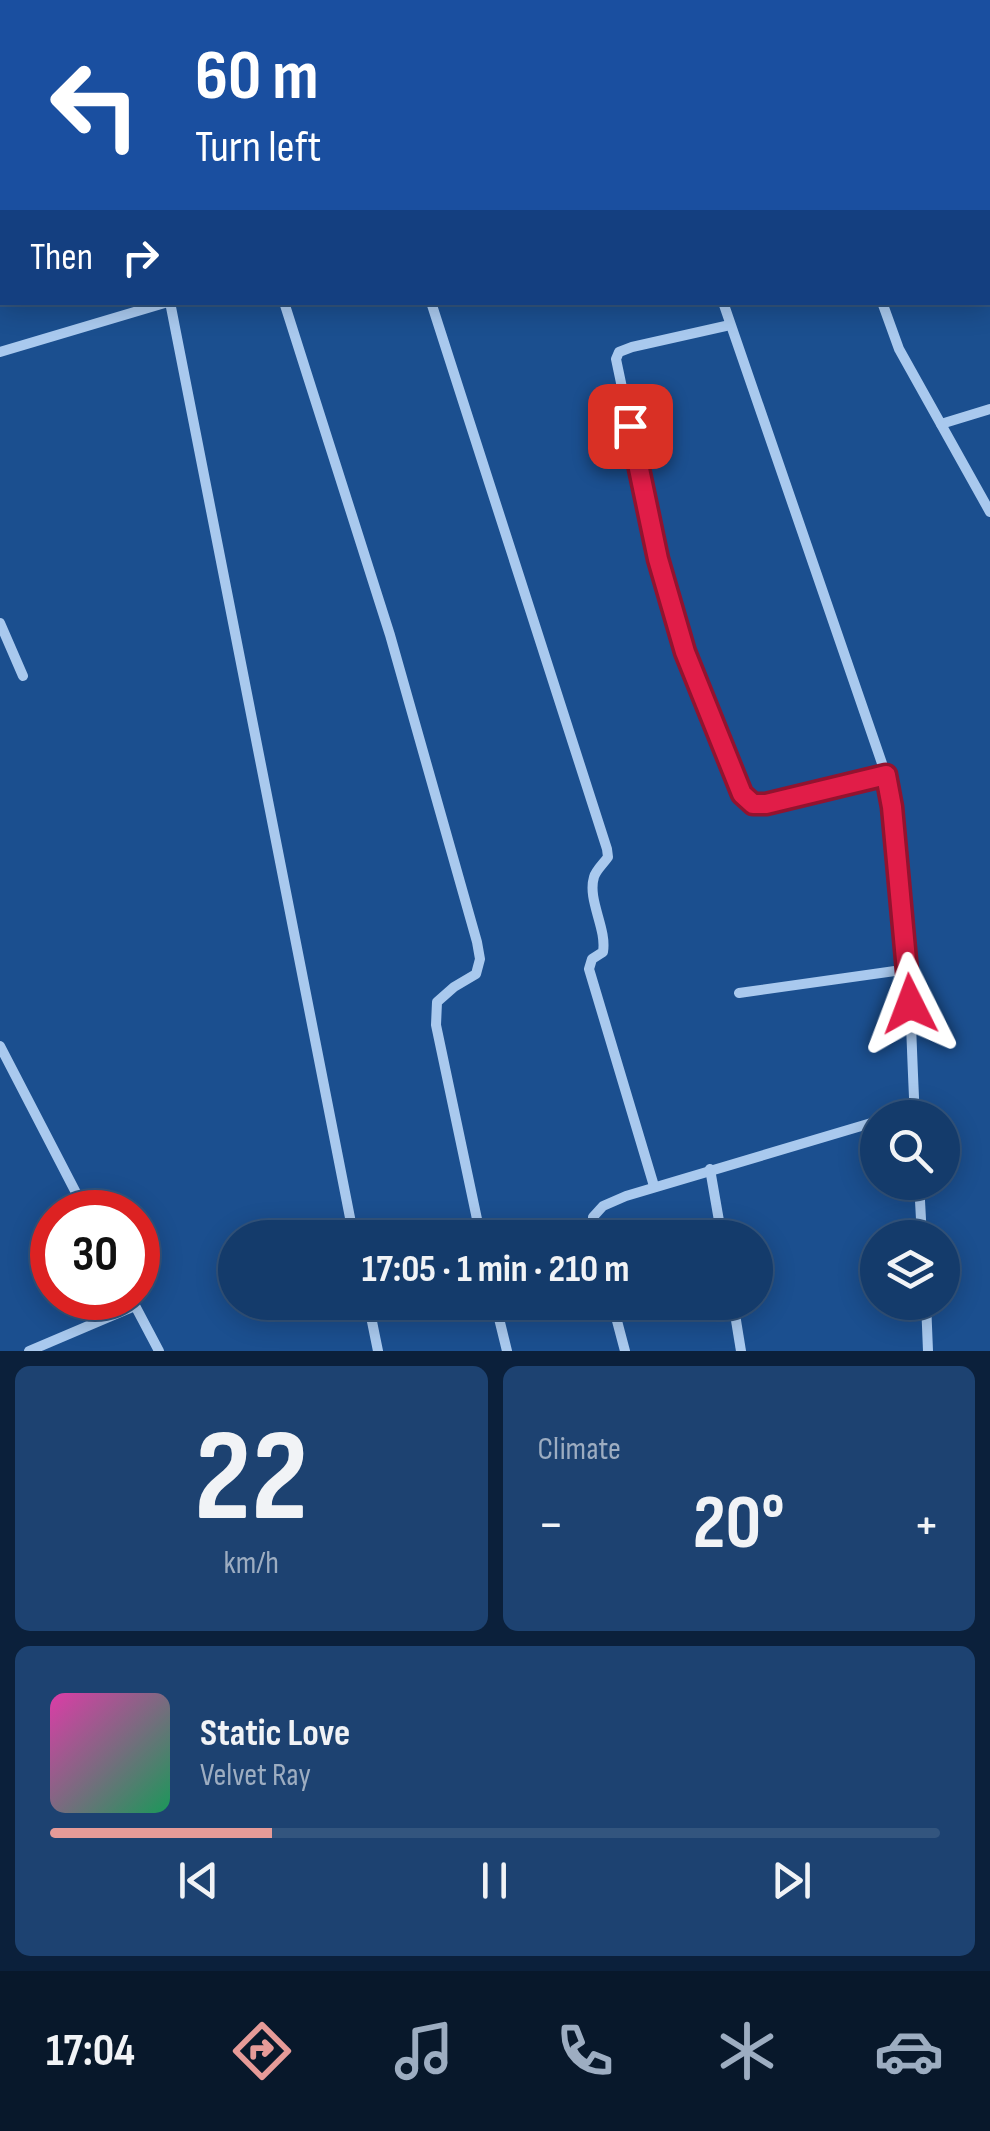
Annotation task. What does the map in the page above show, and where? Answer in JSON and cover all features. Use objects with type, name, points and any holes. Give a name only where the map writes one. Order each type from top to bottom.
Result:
[{"type":"street","points":[[0,352],[159,305]]},
{"type":"street","points":[[170,305],[350,1220]]},
{"type":"street","points":[[285,305],[390,636],[477,942],[480,959],[476,974],[438,1002],[436,1025],[477,1220]]},
{"type":"street","points":[[432,305],[607,848],[608,857],[594,874],[593,886],[605,941],[603,952],[592,959],[589,969],[654,1186]]},
{"type":"street","points":[[724,305],[886,775],[909,969],[914,1100]]},
{"type":"street","points":[[883,305],[898,348],[990,512]]},
{"type":"street","points":[[730,325],[632,346],[619,352],[616,359],[658,559],[685,652],[742,794],[753,804],[886,775]]},
{"type":"street","points":[[941,424],[990,409]]},
{"type":"street","points":[[0,623],[24,676]]},
{"type":"street","points":[[739,993],[909,969]]},
{"type":"street","points":[[0,1046],[75,1190]]},
{"type":"street","points":[[593,1220],[603,1206],[654,1186],[860,1126]]},
{"type":"street","points":[[710,1170],[719,1220]]},
{"type":"street","points":[[30,1351],[95,1320]]},
{"type":"street","points":[[143,1320],[159,1351]]},
{"type":"street","points":[[372,1320],[378,1351]]},
{"type":"street","points":[[500,1320],[507,1351]]},
{"type":"street","points":[[617,1320],[625,1351]]},
{"type":"street","points":[[736,1320],[742,1351]]},
{"type":"street","points":[[927,1320],[928,1351]]},
{"type":"route","points":[[630,426],[658,559],[685,652],[742,794],[753,804],[766,804],[886,775],[910,1004]]}]
